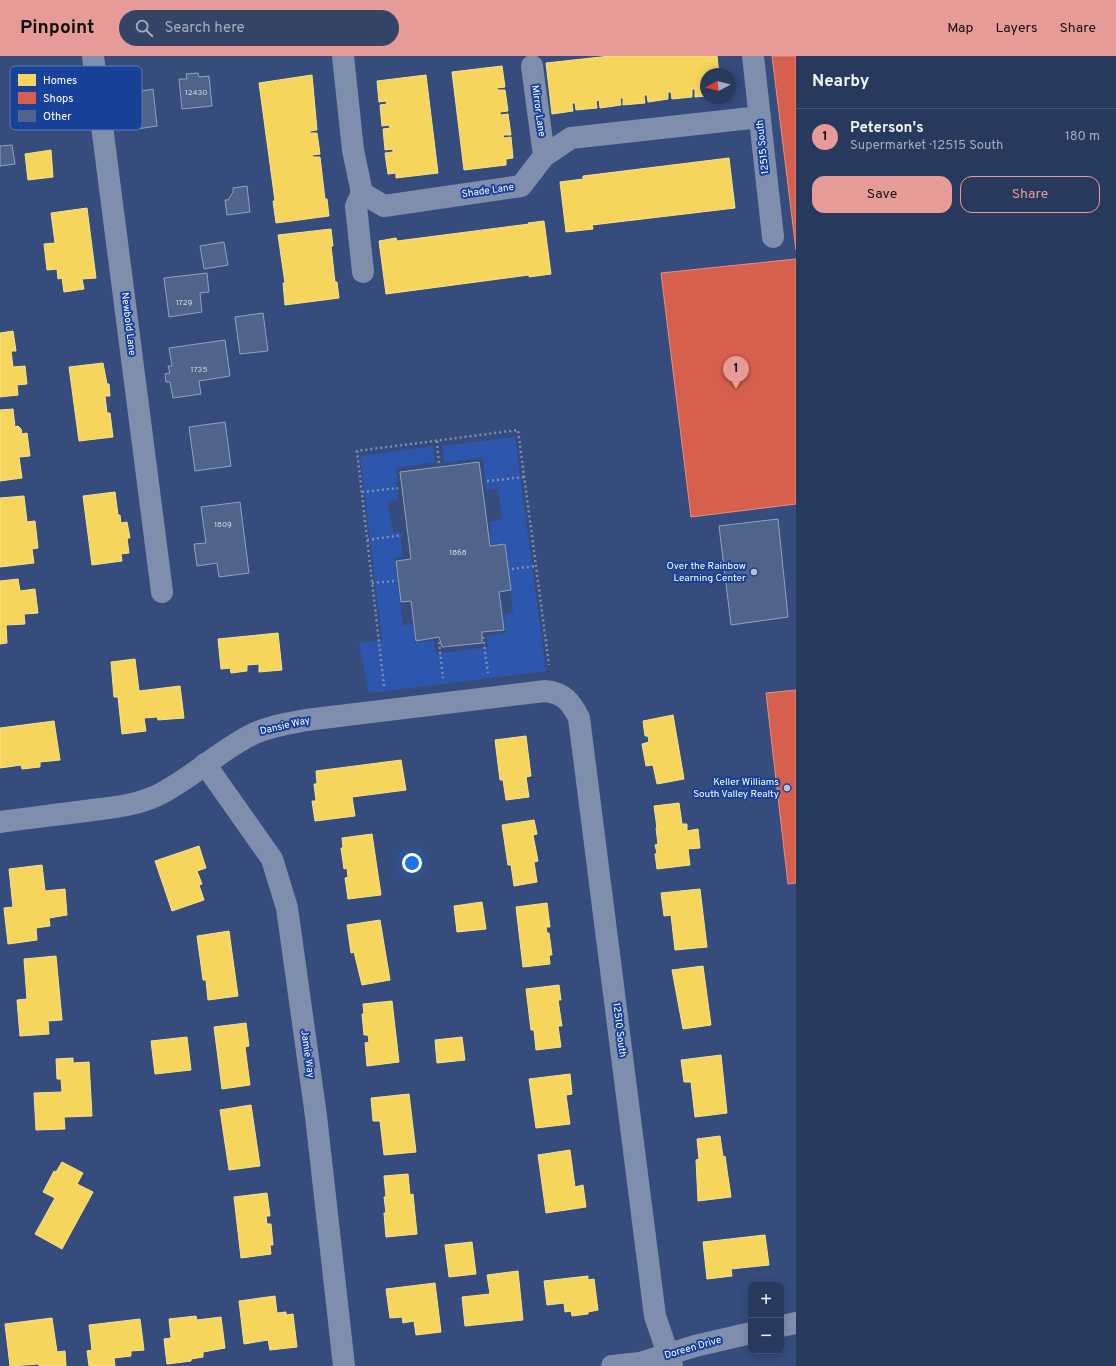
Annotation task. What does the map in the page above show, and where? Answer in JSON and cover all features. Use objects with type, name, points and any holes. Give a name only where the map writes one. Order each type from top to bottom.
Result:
[{"type":"street","name":"Newbold Lane","points":[[94,56],[95,66]]},
{"type":"street","points":[[343,56],[353,150],[362,193],[356,206],[363,272]]},
{"type":"street","name":"12515 South","points":[[753,56],[773,238]]},
{"type":"street","name":"Mirror Lane","points":[[532,66],[544,156]]},
{"type":"street","name":"Shade Lane","points":[[362,193],[384,206],[521,186],[544,156],[571,138],[760,116]]},
{"type":"street","name":"Newbold Lane","points":[[103,130],[162,592]]},
{"type":"street","name":"Dansie Way","points":[[0,822],[131,804],[154,797],[176,786],[205,764],[251,734],[274,727],[306,720],[545,691],[554,692],[564,696]]},
{"type":"street","name":"12510 South","points":[[564,696],[572,704],[579,718],[655,1316],[670,1360]]},
{"type":"street","name":"Jamie Way","points":[[205,764],[272,859],[287,908],[316,1116],[344,1366]]},
{"type":"street","points":[[784,1325],[796,1323]]},
{"type":"street","name":"Doreen Drive","points":[[612,1366],[670,1360],[695,1346],[748,1334]]},
{"type":"path","points":[[384,686],[357,451],[518,430],[549,665]]},
{"type":"path","points":[[436,441],[439,465]]},
{"type":"path","points":[[487,481],[524,477]]},
{"type":"path","points":[[362,492],[398,488]]},
{"type":"path","points":[[367,540],[402,535]]},
{"type":"path","points":[[512,569],[536,566]]},
{"type":"path","points":[[372,583],[394,581]]},
{"type":"path","points":[[483,637],[488,672]]},
{"type":"path","points":[[438,642],[443,678]]},
{"type":"shaded area","points":[[515,437],[546,671],[369,693],[359,643],[382,640],[360,456],[433,446],[435,462],[396,468],[398,499],[388,502],[393,533],[400,532],[403,557],[394,558],[403,625],[413,625],[415,643],[434,640],[435,654],[488,647],[487,636],[506,633],[504,614],[513,612],[506,543],[491,544],[490,522],[502,520],[498,488],[486,490],[483,457],[444,463],[442,446]]},
{"type":"building: Homes","points":[[610,56],[717,56],[718,68],[700,68],[700,97],[695,97],[695,89],[692,89],[692,97],[672,99],[671,92],[668,92],[668,99],[648,102],[647,95],[644,95],[645,103],[623,105],[623,98],[620,98],[621,105],[600,108],[599,100],[596,101],[597,108],[576,110],[575,103],[572,103],[573,111],[552,114],[546,63]]},
{"type":"building: Homes","points":[[502,66],[505,87],[497,88],[497,90],[505,90],[508,111],[500,112],[500,115],[508,114],[511,135],[503,135],[504,138],[511,137],[513,158],[506,159],[506,165],[464,170],[452,72]]},
{"type":"building: Homes","points":[[312,75],[317,130],[310,131],[310,133],[317,133],[320,154],[312,155],[313,157],[320,157],[325,199],[327,199],[329,216],[276,223],[273,201],[275,201],[259,83]]},
{"type":"building: Homes","points":[[426,75],[438,173],[396,178],[396,173],[388,174],[385,153],[393,152],[393,149],[385,150],[383,129],[390,128],[389,125],[382,126],[380,105],[387,104],[386,101],[379,102],[377,81]]},
{"type":"building: Homes","points":[[51,150],[53,177],[28,180],[25,154]]},
{"type":"building: Homes","points":[[729,158],[735,208],[592,225],[593,229],[566,232],[560,182],[583,179],[583,176]]},
{"type":"building: Homes","points":[[87,208],[96,278],[82,279],[84,289],[64,292],[62,278],[58,279],[57,269],[47,270],[44,244],[55,243],[51,213]]},
{"type":"building: Homes","points":[[544,221],[551,274],[529,277],[529,275],[386,294],[379,241],[396,238],[397,241]]},
{"type":"building: Homes","points":[[331,229],[333,246],[331,246],[335,282],[337,282],[339,298],[285,305],[283,283],[285,283],[278,235]]},
{"type":"building: Homes","points":[[13,331],[16,351],[11,351],[13,367],[25,366],[27,384],[17,385],[18,395],[0,397],[0,333]]},
{"type":"building: Homes","points":[[103,363],[107,384],[109,384],[110,396],[105,396],[107,413],[110,413],[113,437],[79,441],[69,367]]},
{"type":"building: Homes","points":[[13,409],[15,427],[18,426],[21,429],[22,434],[27,433],[30,456],[19,457],[22,478],[0,481],[0,410]]},
{"type":"building: Homes","points":[[115,492],[118,515],[120,515],[121,523],[127,522],[130,538],[127,538],[129,553],[121,554],[122,561],[92,565],[83,496]]},
{"type":"building: Homes","points":[[24,496],[27,522],[35,521],[38,548],[32,549],[34,563],[0,567],[0,498]]},
{"type":"building: Homes","points":[[18,579],[20,591],[35,589],[38,613],[24,614],[25,624],[6,625],[7,643],[0,644],[0,581]]},
{"type":"building: Homes","points":[[278,633],[282,670],[259,672],[259,664],[247,665],[247,671],[231,673],[230,668],[221,669],[218,639]]},
{"type":"building: Homes","points":[[135,659],[139,691],[180,686],[184,718],[158,720],[157,717],[144,718],[146,731],[122,734],[118,697],[114,697],[111,662]]},
{"type":"building: Homes","points":[[673,715],[684,779],[657,784],[653,765],[646,766],[642,744],[649,742],[648,736],[645,736],[643,721]]},
{"type":"building: Homes","points":[[54,721],[60,760],[40,762],[40,767],[22,769],[21,765],[0,768],[0,728]]},
{"type":"building: Homes","points":[[526,736],[531,776],[526,777],[529,797],[506,800],[503,780],[500,780],[495,740]]},
{"type":"building: Homes","points":[[401,760],[406,790],[352,797],[355,816],[315,821],[312,801],[316,801],[314,784],[317,784],[316,771]]},
{"type":"building: Homes","points":[[679,803],[682,824],[687,824],[687,831],[698,829],[700,848],[688,849],[690,865],[657,869],[655,854],[657,853],[655,845],[658,844],[654,806]]},
{"type":"building: Homes","points":[[534,820],[537,834],[533,835],[538,861],[534,862],[537,882],[514,886],[511,865],[508,865],[502,825]]},
{"type":"building: Homes","points":[[372,834],[381,895],[348,899],[345,878],[348,877],[347,868],[344,869],[341,848],[343,848],[342,838]]},
{"type":"building: Homes","points":[[199,846],[206,868],[197,871],[202,884],[199,885],[204,900],[172,911],[155,861]]},
{"type":"building: Homes","points":[[42,865],[45,891],[65,889],[67,915],[49,918],[50,926],[36,928],[37,940],[8,944],[4,908],[13,907],[9,869]]},
{"type":"building: Homes","points":[[700,889],[707,947],[675,950],[671,915],[664,916],[661,893]]},
{"type":"building: Homes","points":[[482,902],[486,929],[457,932],[454,906]]},
{"type":"building: Homes","points":[[547,903],[550,927],[546,927],[547,933],[549,933],[552,955],[549,955],[550,964],[523,967],[516,907]]},
{"type":"building: Homes","points":[[380,920],[390,980],[362,985],[354,952],[351,953],[347,925]]},
{"type":"building: Homes","points":[[229,931],[238,996],[208,1000],[206,980],[203,980],[197,936]]},
{"type":"building: Homes","points":[[56,956],[62,1020],[48,1021],[49,1034],[20,1036],[17,1000],[27,999],[24,959]]},
{"type":"building: Homes","points":[[703,966],[711,1025],[683,1029],[672,970]]},
{"type":"building: Homes","points":[[559,985],[561,1000],[558,1000],[562,1026],[558,1026],[561,1047],[536,1050],[534,1030],[531,1030],[526,989]]},
{"type":"building: Homes","points":[[392,1001],[399,1062],[367,1066],[365,1043],[369,1042],[368,1035],[364,1035],[362,1014],[364,1014],[363,1004]]},
{"type":"building: Homes","points":[[246,1023],[249,1046],[245,1047],[250,1085],[222,1089],[214,1027]]},
{"type":"building: Homes","points":[[187,1037],[191,1070],[155,1074],[151,1041]]},
{"type":"building: Homes","points":[[462,1037],[465,1060],[437,1063],[435,1040]]},
{"type":"building: Homes","points":[[721,1055],[727,1113],[695,1117],[691,1082],[684,1082],[681,1060]]},
{"type":"building: Homes","points":[[73,1058],[73,1063],[89,1062],[92,1116],[64,1117],[65,1129],[36,1130],[34,1093],[62,1092],[61,1079],[57,1079],[56,1059]]},
{"type":"building: Homes","points":[[570,1074],[572,1094],[566,1095],[570,1124],[536,1128],[529,1079]]},
{"type":"building: Homes","points":[[409,1094],[416,1152],[384,1155],[380,1121],[373,1121],[371,1098]]},
{"type":"building: Homes","points":[[251,1105],[260,1166],[229,1170],[220,1110]]},
{"type":"building: Homes","points":[[720,1136],[723,1157],[725,1156],[731,1197],[698,1201],[696,1160],[699,1159],[697,1139]]},
{"type":"building: Homes","points":[[570,1150],[575,1187],[583,1185],[586,1207],[546,1213],[538,1155]]},
{"type":"building: Homes","points":[[62,1162],[83,1173],[77,1184],[93,1192],[62,1249],[35,1234],[55,1198],[43,1192],[54,1171],[56,1172]]},
{"type":"building: Homes","points":[[408,1174],[410,1195],[413,1194],[417,1234],[386,1237],[384,1197],[386,1197],[384,1176]]},
{"type":"building: Homes","points":[[267,1193],[270,1216],[266,1216],[267,1224],[271,1224],[273,1245],[270,1245],[271,1254],[241,1258],[234,1197]]},
{"type":"building: Homes","points":[[765,1235],[769,1265],[731,1269],[732,1276],[707,1279],[703,1242]]},
{"type":"building: Homes","points":[[472,1242],[476,1274],[449,1277],[445,1245]]},
{"type":"building: Homes","points":[[518,1271],[523,1320],[465,1326],[462,1297],[490,1294],[487,1275]]},
{"type":"building: Homes","points":[[588,1276],[588,1280],[594,1279],[598,1310],[588,1312],[588,1314],[572,1316],[571,1311],[565,1312],[564,1303],[547,1305],[544,1281]]},
{"type":"building: Homes","points":[[435,1283],[441,1332],[416,1335],[414,1321],[403,1323],[402,1317],[390,1318],[386,1289]]},
{"type":"building: Homes","points":[[275,1296],[277,1313],[286,1312],[286,1315],[293,1314],[297,1347],[270,1350],[268,1340],[244,1344],[239,1301]]},
{"type":"building: Homes","points":[[196,1316],[197,1320],[221,1317],[225,1348],[203,1352],[203,1357],[191,1359],[191,1361],[167,1364],[164,1339],[171,1338],[169,1319]]},
{"type":"building: Homes","points":[[52,1318],[57,1352],[65,1351],[66,1366],[39,1366],[39,1364],[10,1366],[5,1324]]},
{"type":"building: Homes","points":[[140,1319],[144,1350],[131,1351],[131,1356],[114,1358],[115,1366],[89,1366],[87,1351],[92,1350],[89,1325]]},
{"type":"building: Shops","points":[[772,56],[796,56],[796,250]]},
{"type":"building: Shops","points":[[796,259],[796,504],[691,517],[661,273]]},
{"type":"building: Shops","name":"Keller Williams South Valley Realty","points":[[796,690],[796,883],[788,884],[766,693]]},
{"type":"building: Other","points":[[198,73],[199,77],[209,76],[212,106],[182,109],[179,79],[187,79],[186,74]]},
{"type":"building: Other","points":[[153,89],[157,126],[142,128],[142,91]]},
{"type":"building: Other","points":[[12,145],[15,164],[0,166],[0,146]]},
{"type":"building: Other","points":[[247,186],[250,212],[227,215],[225,200],[228,200],[233,192],[233,188]]},
{"type":"building: Other","points":[[224,242],[228,265],[204,269],[200,246]]},
{"type":"building: Other","points":[[207,273],[209,292],[200,293],[202,312],[169,317],[164,278]]},
{"type":"building: Other","points":[[263,313],[268,351],[240,354],[235,317]]},
{"type":"building: Other","points":[[225,340],[230,376],[199,381],[201,394],[173,398],[170,382],[166,382],[165,374],[170,373],[168,366],[172,366],[169,348]]},
{"type":"building: Other","points":[[225,422],[231,466],[195,471],[189,427]]},
{"type":"building: Other","points":[[479,462],[490,546],[505,544],[511,590],[499,592],[504,630],[482,632],[482,643],[442,647],[439,637],[416,641],[411,601],[401,602],[396,561],[411,559],[400,472]]},
{"type":"building: Other","points":[[240,502],[249,573],[219,577],[217,563],[197,566],[194,544],[206,543],[201,507]]},
{"type":"building: Other","name":"Over the Rainbow Learning Center","points":[[778,519],[788,617],[731,625],[719,526]]},
{"type":"place","name":"Peterson's","points":[[736,389]]},
{"type":"place","name":"Over the Rainbow Learning Center","points":[[754,572]]},
{"type":"place","name":"Keller Williams South Valley Realty","points":[[787,788]]}]
